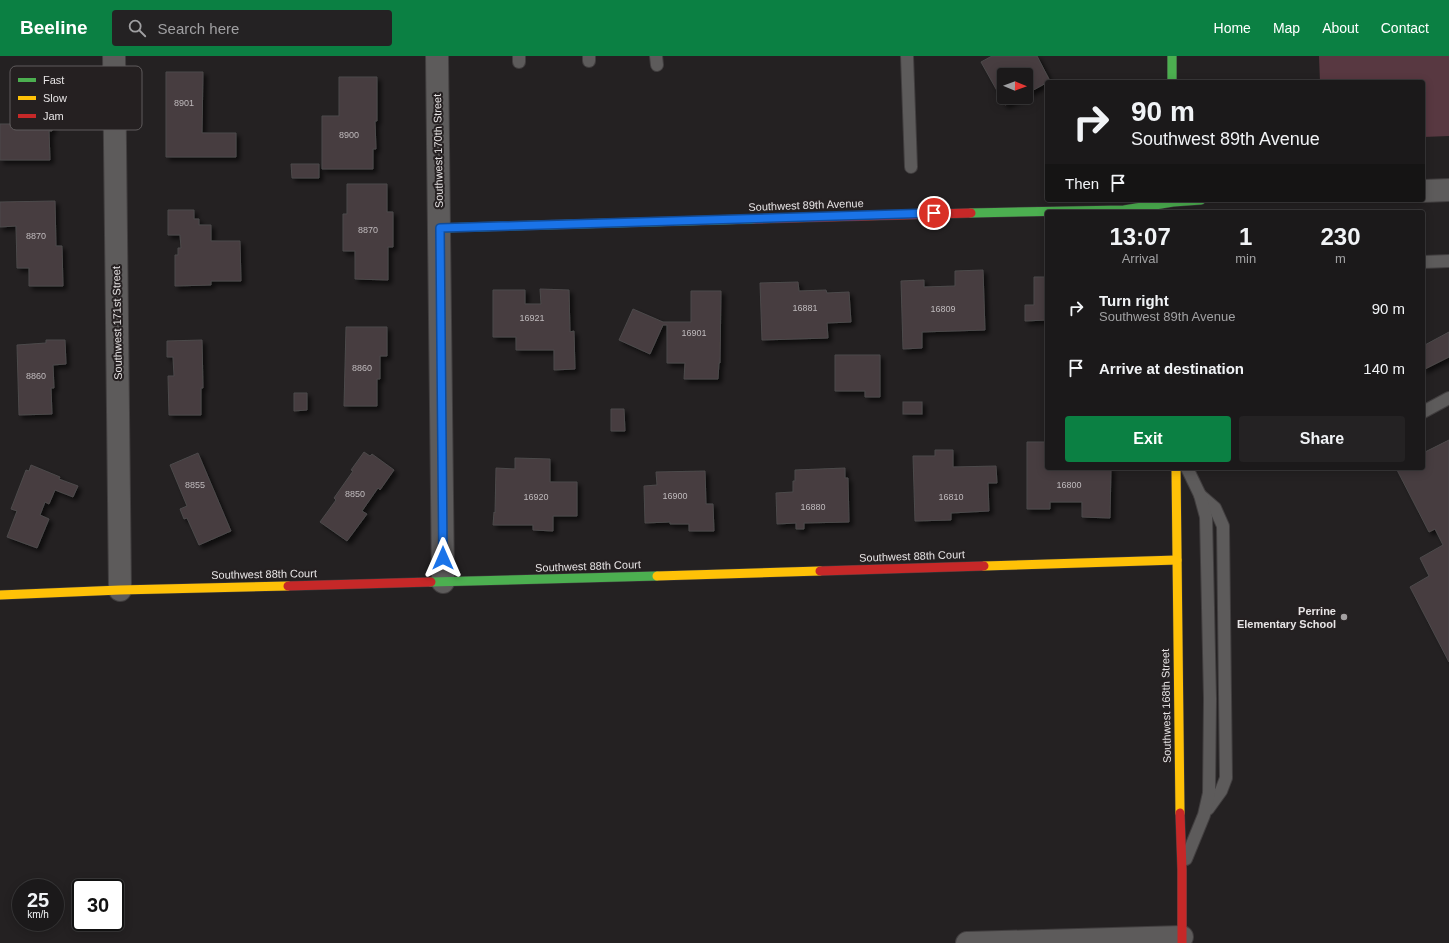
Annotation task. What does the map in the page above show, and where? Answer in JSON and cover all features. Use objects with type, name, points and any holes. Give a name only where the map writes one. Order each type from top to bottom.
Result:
[{"type":"street","name":"Southwest 171st Street","points":[[114,56],[114,66]]},
{"type":"street","name":"Southwest 170th Street","points":[[437,56],[443,582]]},
{"type":"street","points":[[1172,56],[1172,80]]},
{"type":"street","name":"Southwest 171st Street","points":[[115,130],[120,590]]},
{"type":"street","points":[[1425,191],[1449,190]]},
{"type":"street","name":"Southwest 89th Avenue","points":[[1124,210],[1168,202]]},
{"type":"street","name":"Southwest 89th Avenue","points":[[440,228],[888,214],[1045,211]]},
{"type":"street","name":"Southwest 168th Street","points":[[1176,470],[1182,940]]},
{"type":"street","name":"Southwest 88th Court","points":[[0,595],[120,590],[1176,560]]},
{"type":"street","points":[[967,943],[1182,940]]},
{"type":"lane","points":[[907,56],[911,167]]},
{"type":"lane","points":[[1425,262],[1449,261]]},
{"type":"lane","points":[[1425,411],[1449,398]]},
{"type":"lane","points":[[1182,870],[1204,815],[1209,793],[1210,699],[1206,517],[1200,495],[1188,470]]},
{"type":"lane","points":[[1200,495],[1215,508],[1223,526],[1226,708],[1226,778],[1221,791],[1204,815]]},
{"type":"shaded area","points":[[1319,56],[1449,56],[1449,136],[1425,137],[1425,80],[1320,80]]},
{"type":"building","points":[[992,56],[1037,56],[1049,80],[1045,80],[1045,84],[1033,90],[1033,68],[997,68],[997,91],[981,62]]},
{"type":"building","points":[[166,72],[203,72],[202,133],[236,133],[236,157],[166,157]]},
{"type":"building","points":[[339,77],[377,77],[377,121],[375,121],[376,149],[373,149],[373,169],[322,169],[322,116],[339,116]]},
{"type":"building","points":[[0,124],[10,124],[10,130],[52,130],[49,131],[50,160],[0,160]]},
{"type":"building","points":[[291,164],[319,164],[319,178],[292,178]]},
{"type":"building","points":[[347,184],[387,184],[387,212],[393,212],[393,247],[388,247],[388,280],[355,279],[355,251],[343,251],[343,214],[347,214]]},
{"type":"building","points":[[55,201],[56,246],[62,246],[63,286],[29,286],[29,268],[17,268],[16,226],[0,227],[0,202]]},
{"type":"building","points":[[168,210],[194,210],[194,219],[199,219],[199,225],[211,225],[211,241],[240,241],[241,281],[211,281],[211,285],[175,286],[175,255],[178,255],[178,248],[181,248],[180,235],[168,235]]},
{"type":"building","points":[[983,270],[985,330],[922,332],[922,348],[903,349],[901,281],[924,280],[924,287],[955,286],[955,271]]},
{"type":"building","points":[[1034,277],[1045,277],[1045,320],[1025,321],[1025,305],[1034,305]]},
{"type":"building","points":[[798,282],[799,291],[826,290],[827,293],[849,292],[851,322],[827,323],[828,338],[762,340],[760,283]]},
{"type":"building","points":[[540,289],[569,290],[570,332],[574,331],[575,369],[554,370],[554,350],[516,350],[516,337],[493,337],[493,290],[525,290],[525,304],[541,304]]},
{"type":"building","points":[[691,291],[721,291],[720,363],[718,379],[684,379],[685,363],[667,363],[667,325],[663,325],[650,354],[619,340],[633,309],[663,322],[691,322]]},
{"type":"building","points":[[346,327],[387,327],[387,356],[380,356],[380,379],[377,379],[377,406],[344,406]]},
{"type":"building","points":[[1449,332],[1449,357],[1425,369],[1425,345]]},
{"type":"building","points":[[46,340],[65,340],[66,364],[53,365],[54,388],[51,388],[52,414],[19,415],[17,345],[46,343]]},
{"type":"building","points":[[202,340],[203,388],[201,388],[201,415],[169,415],[168,376],[174,376],[173,357],[167,357],[167,341]]},
{"type":"building","points":[[835,355],[880,355],[880,397],[865,397],[865,391],[835,391]]},
{"type":"building","points":[[294,393],[307,393],[307,410],[294,411]]},
{"type":"building","points":[[903,402],[922,402],[922,414],[903,414]]},
{"type":"building","points":[[611,409],[624,409],[625,431],[611,431]]},
{"type":"building","points":[[1449,440],[1449,662],[1410,587],[1429,576],[1420,558],[1443,545],[1435,529],[1429,532],[1397,470],[1425,470],[1425,452]]},
{"type":"building","points":[[1027,442],[1045,442],[1045,470],[1111,470],[1110,518],[1082,517],[1082,502],[1050,502],[1050,509],[1027,509]]},
{"type":"building","points":[[935,450],[953,450],[953,467],[996,466],[997,483],[988,483],[989,511],[951,513],[951,520],[915,521],[913,456],[935,456]]},
{"type":"building","points":[[364,452],[370,456],[372,454],[394,470],[380,490],[378,488],[362,511],[367,514],[347,541],[320,522],[336,500],[334,498]]},
{"type":"building","points":[[198,453],[231,531],[199,545],[187,518],[184,519],[180,509],[187,506],[170,465]]},
{"type":"building","points":[[515,458],[550,459],[550,482],[577,482],[577,516],[553,516],[553,531],[533,530],[533,525],[493,525],[494,512],[495,513],[496,468],[515,469]]},
{"type":"building","points":[[31,465],[60,477],[59,479],[78,486],[73,497],[55,490],[49,504],[45,502],[40,515],[49,519],[37,548],[7,537],[17,511],[11,509],[26,470],[29,471]]},
{"type":"building","points":[[845,468],[845,478],[848,478],[849,522],[804,523],[804,529],[796,529],[796,523],[777,524],[776,493],[793,492],[795,470]]},
{"type":"building","points":[[705,471],[706,504],[713,504],[714,531],[689,531],[689,524],[670,524],[670,522],[645,523],[644,486],[657,485],[656,472]]},
{"type":"traffic: fast","points":[[1172,56],[1172,80]]},
{"type":"traffic: fast","points":[[1124,210],[1173,202]]},
{"type":"traffic: fast","points":[[971,213],[1045,212]]},
{"type":"traffic: fast","points":[[440,228],[754,219]]},
{"type":"traffic: fast","points":[[431,582],[657,576]]},
{"type":"traffic: slow","points":[[1176,470],[1180,813]]},
{"type":"traffic: slow","points":[[984,566],[1177,560]]},
{"type":"traffic: slow","points":[[657,576],[820,571]]},
{"type":"traffic: slow","points":[[0,595],[120,590],[288,586]]},
{"type":"traffic: jam","points":[[754,219],[971,213]]},
{"type":"traffic: jam","points":[[820,571],[984,566]]},
{"type":"traffic: jam","points":[[288,586],[431,582]]},
{"type":"traffic: jam","points":[[1180,813],[1182,943]]},
{"type":"place","name":"Perrine Elementary School","points":[[1344,617]]},
{"type":"route","points":[[443,558],[440,228],[934,213]]}]
